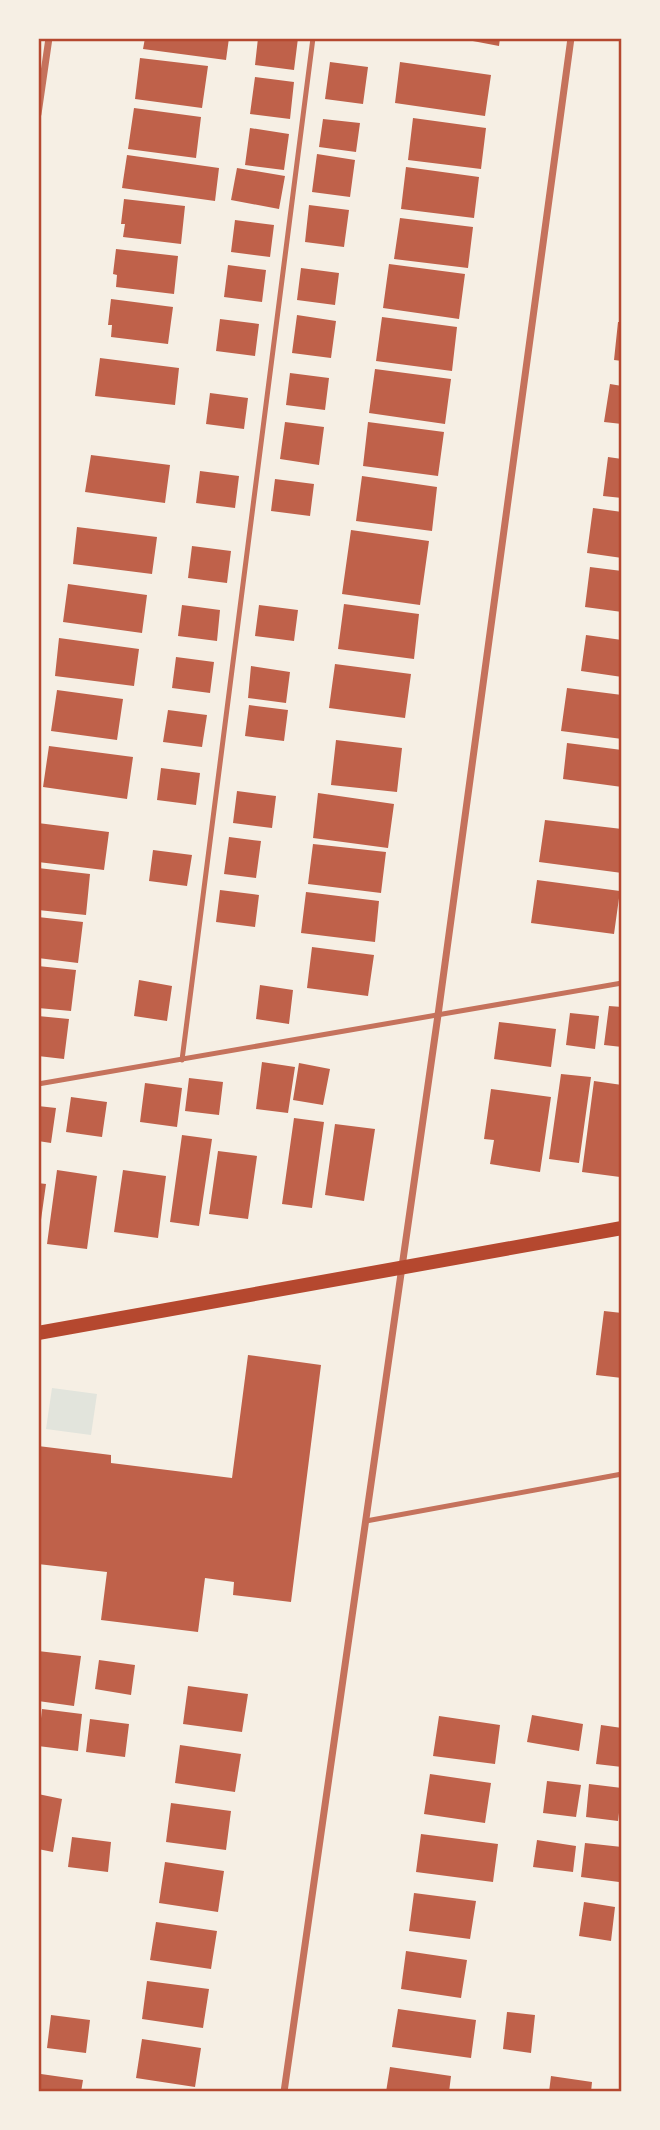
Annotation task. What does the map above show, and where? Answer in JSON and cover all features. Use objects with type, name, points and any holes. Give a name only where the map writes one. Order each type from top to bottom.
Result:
[{"type":"main road","points":[[38,1333],[621,1228]]},
{"type":"street","points":[[38,114],[49,38]]},
{"type":"street","points":[[284,2091],[438,1015],[571,38]]},
{"type":"lane","points":[[182,1060],[313,38]]},
{"type":"lane","points":[[38,1084],[621,983]]},
{"type":"lane","points":[[366,1521],[621,1474]]},
{"type":"shaded area","points":[[52,1388],[97,1394],[91,1435],[46,1429]]},
{"type":"building","points":[[145,38],[229,38],[226,60],[143,49]]},
{"type":"building","points":[[258,38],[298,38],[294,70],[255,65]]},
{"type":"building","points":[[457,38],[500,38],[499,46]]},
{"type":"building","points":[[140,58],[208,66],[202,108],[135,99]]},
{"type":"building","points":[[330,62],[368,67],[363,104],[325,99]]},
{"type":"building","points":[[400,62],[491,75],[485,116],[395,103]]},
{"type":"building","points":[[255,77],[294,82],[290,119],[250,114]]},
{"type":"building","points":[[134,108],[201,117],[196,158],[128,149]]},
{"type":"building","points":[[413,118],[486,128],[481,169],[408,160]]},
{"type":"building","points":[[323,119],[360,123],[356,152],[319,147]]},
{"type":"building","points":[[250,128],[289,134],[284,170],[245,165]]},
{"type":"building","points":[[317,154],[355,160],[350,197],[312,192]]},
{"type":"building","points":[[127,155],[219,168],[215,201],[122,188]]},
{"type":"building","points":[[406,167],[479,177],[474,218],[401,209]]},
{"type":"building","points":[[237,168],[285,176],[279,209],[231,200]]},
{"type":"building","points":[[124,199],[185,206],[181,244],[123,237],[125,224],[121,224]]},
{"type":"building","points":[[309,205],[349,210],[344,247],[305,242]]},
{"type":"building","points":[[400,218],[473,227],[468,268],[394,259]]},
{"type":"building","points":[[235,220],[274,225],[270,257],[231,252]]},
{"type":"building","points":[[116,249],[178,256],[174,294],[116,287],[117,275],[113,274]]},
{"type":"building","points":[[389,264],[465,274],[459,319],[383,308]]},
{"type":"building","points":[[228,265],[266,270],[262,302],[224,297]]},
{"type":"building","points":[[301,268],[339,273],[335,305],[297,300]]},
{"type":"building","points":[[111,299],[173,307],[168,344],[111,337],[112,325],[108,325]]},
{"type":"building","points":[[297,315],[336,321],[331,358],[292,353]]},
{"type":"building","points":[[382,317],[457,327],[452,371],[376,361]]},
{"type":"building","points":[[220,319],[259,324],[255,356],[216,351]]},
{"type":"building","points":[[618,322],[622,322],[622,361],[614,360]]},
{"type":"building","points":[[100,358],[179,368],[175,405],[95,396]]},
{"type":"building","points":[[375,369],[451,379],[445,424],[369,413]]},
{"type":"building","points":[[290,373],[329,378],[325,410],[286,405]]},
{"type":"building","points":[[610,384],[622,386],[622,424],[604,422]]},
{"type":"building","points":[[210,393],[248,398],[244,429],[206,424]]},
{"type":"building","points":[[285,422],[324,427],[319,465],[280,459]]},
{"type":"building","points":[[368,422],[444,432],[438,476],[363,466]]},
{"type":"building","points":[[91,455],[170,465],[165,503],[85,492]]},
{"type":"building","points":[[608,457],[622,459],[622,498],[603,496]]},
{"type":"building","points":[[200,471],[239,476],[235,508],[196,503]]},
{"type":"building","points":[[362,476],[437,487],[432,531],[356,521]]},
{"type":"building","points":[[275,479],[314,484],[310,516],[271,511]]},
{"type":"building","points":[[593,508],[622,512],[622,558],[587,553]]},
{"type":"building","points":[[77,527],[157,537],[152,574],[73,564]]},
{"type":"building","points":[[351,530],[429,541],[420,605],[342,594]]},
{"type":"building","points":[[192,546],[231,551],[227,583],[188,578]]},
{"type":"building","points":[[590,567],[622,571],[622,612],[585,607]]},
{"type":"building","points":[[68,584],[147,595],[142,633],[63,622]]},
{"type":"building","points":[[344,604],[419,614],[414,659],[338,649]]},
{"type":"building","points":[[182,605],[220,610],[217,641],[178,636]]},
{"type":"building","points":[[259,605],[298,610],[294,641],[255,636]]},
{"type":"building","points":[[586,635],[622,640],[622,677],[581,671]]},
{"type":"building","points":[[59,638],[139,649],[134,686],[55,676]]},
{"type":"building","points":[[176,657],[214,662],[210,693],[172,688]]},
{"type":"building","points":[[335,664],[411,674],[405,718],[329,708]]},
{"type":"building","points":[[251,666],[290,672],[286,703],[248,698]]},
{"type":"building","points":[[567,688],[622,695],[622,739],[561,731]]},
{"type":"building","points":[[57,690],[123,699],[117,740],[51,731]]},
{"type":"building","points":[[249,705],[288,710],[284,741],[245,736]]},
{"type":"building","points":[[168,710],[207,715],[202,747],[163,742]]},
{"type":"building","points":[[336,740],[402,748],[397,792],[331,785]]},
{"type":"building","points":[[567,743],[622,750],[622,787],[563,779]]},
{"type":"building","points":[[49,746],[133,757],[127,799],[43,787]]},
{"type":"building","points":[[161,768],[200,773],[196,805],[157,800]]},
{"type":"building","points":[[237,791],[276,796],[272,828],[233,823]]},
{"type":"building","points":[[318,793],[394,804],[388,848],[313,838]]},
{"type":"building","points":[[545,820],[622,829],[622,873],[539,862]]},
{"type":"building","points":[[38,823],[109,832],[104,870],[38,862]]},
{"type":"building","points":[[229,837],[261,841],[256,878],[224,874]]},
{"type":"building","points":[[313,844],[386,852],[381,893],[308,884]]},
{"type":"building","points":[[153,850],[192,855],[187,886],[149,881]]},
{"type":"building","points":[[38,868],[90,874],[86,915],[38,910]]},
{"type":"building","points":[[537,880],[620,891],[614,934],[531,923]]},
{"type":"building","points":[[220,890],[259,895],[255,927],[216,922]]},
{"type":"building","points":[[306,892],[379,901],[375,942],[301,933]]},
{"type":"building","points":[[38,917],[83,922],[78,963],[38,958]]},
{"type":"building","points":[[312,947],[374,955],[368,996],[307,988]]},
{"type":"building","points":[[38,966],[76,970],[71,1011],[38,1008]]},
{"type":"building","points":[[139,980],[172,986],[167,1021],[134,1016]]},
{"type":"building","points":[[260,985],[293,990],[289,1024],[256,1019]]},
{"type":"building","points":[[609,1006],[622,1007],[622,1047],[604,1045]]},
{"type":"building","points":[[570,1013],[599,1016],[595,1049],[566,1045]]},
{"type":"building","points":[[38,1016],[69,1019],[64,1059],[38,1056]]},
{"type":"building","points":[[499,1022],[556,1029],[551,1067],[494,1059]]},
{"type":"building","points":[[262,1062],[295,1067],[288,1113],[256,1109]]},
{"type":"building","points":[[299,1063],[330,1069],[323,1105],[293,1100]]},
{"type":"building","points":[[561,1074],[591,1077],[579,1163],[549,1159]]},
{"type":"building","points":[[189,1078],[223,1082],[219,1115],[185,1111]]},
{"type":"building","points":[[594,1081],[622,1085],[620,1177],[582,1172]]},
{"type":"building","points":[[145,1083],[182,1088],[177,1127],[140,1122]]},
{"type":"building","points":[[491,1089],[551,1097],[540,1172],[490,1164],[494,1140],[484,1139]]},
{"type":"building","points":[[71,1097],[107,1102],[102,1137],[66,1132]]},
{"type":"building","points":[[38,1106],[56,1108],[51,1143],[38,1141]]},
{"type":"building","points":[[294,1118],[324,1122],[312,1208],[282,1204]]},
{"type":"building","points":[[335,1124],[375,1129],[364,1201],[325,1195]]},
{"type":"building","points":[[182,1135],[212,1139],[199,1226],[170,1222]]},
{"type":"building","points":[[218,1151],[257,1156],[248,1219],[209,1214]]},
{"type":"building","points":[[57,1170],[97,1176],[87,1249],[47,1244]]},
{"type":"building","points":[[123,1170],[166,1176],[158,1238],[114,1232]]},
{"type":"building","points":[[38,1183],[46,1184],[40,1227],[38,1227]]},
{"type":"building","points":[[604,1311],[622,1313],[622,1378],[596,1375]]},
{"type":"building","points":[[248,1355],[321,1365],[291,1602],[233,1595],[234,1582],[205,1578],[198,1632],[101,1620],[107,1572],[38,1564],[38,1446],[111,1455],[111,1463],[232,1478]]},
{"type":"building","points":[[38,1651],[81,1656],[74,1706],[38,1701]]},
{"type":"building","points":[[99,1660],[135,1665],[131,1695],[95,1689]]},
{"type":"building","points":[[188,1686],[248,1694],[242,1732],[183,1724]]},
{"type":"building","points":[[42,1709],[82,1714],[78,1751],[38,1746]]},
{"type":"building","points":[[532,1715],[583,1724],[579,1751],[527,1742]]},
{"type":"building","points":[[439,1716],[500,1725],[495,1764],[433,1756]]},
{"type":"building","points":[[90,1719],[129,1724],[125,1757],[86,1752]]},
{"type":"building","points":[[601,1725],[622,1728],[622,1767],[596,1764]]},
{"type":"building","points":[[180,1745],[241,1754],[235,1792],[175,1783]]},
{"type":"building","points":[[430,1774],[491,1783],[485,1823],[424,1814]]},
{"type":"building","points":[[547,1781],[581,1785],[576,1817],[543,1813]]},
{"type":"building","points":[[589,1784],[622,1788],[618,1821],[586,1817]]},
{"type":"building","points":[[38,1794],[62,1799],[53,1852],[38,1849]]},
{"type":"building","points":[[171,1803],[231,1811],[226,1850],[166,1842]]},
{"type":"building","points":[[421,1834],[498,1844],[493,1882],[416,1872]]},
{"type":"building","points":[[72,1837],[111,1842],[108,1872],[68,1867]]},
{"type":"building","points":[[537,1840],[576,1846],[573,1872],[533,1867]]},
{"type":"building","points":[[585,1843],[622,1847],[619,1882],[581,1877]]},
{"type":"building","points":[[165,1862],[224,1871],[218,1912],[159,1903]]},
{"type":"building","points":[[414,1893],[476,1901],[470,1939],[409,1931]]},
{"type":"building","points":[[584,1902],[615,1907],[611,1941],[579,1936]]},
{"type":"building","points":[[156,1922],[217,1931],[211,1969],[150,1960]]},
{"type":"building","points":[[406,1951],[467,1960],[461,1998],[401,1989]]},
{"type":"building","points":[[147,1981],[209,1989],[203,2028],[142,2019]]},
{"type":"building","points":[[398,2009],[476,2020],[471,2058],[392,2047]]},
{"type":"building","points":[[507,2012],[535,2015],[531,2053],[503,2049]]},
{"type":"building","points":[[51,2015],[90,2020],[86,2053],[47,2048]]},
{"type":"building","points":[[142,2039],[201,2048],[195,2087],[136,2078]]},
{"type":"building","points":[[390,2067],[451,2076],[449,2092],[386,2092]]},
{"type":"building","points":[[41,2074],[83,2080],[81,2092],[39,2092]]},
{"type":"building","points":[[551,2076],[592,2082],[591,2092],[549,2092]]}]
